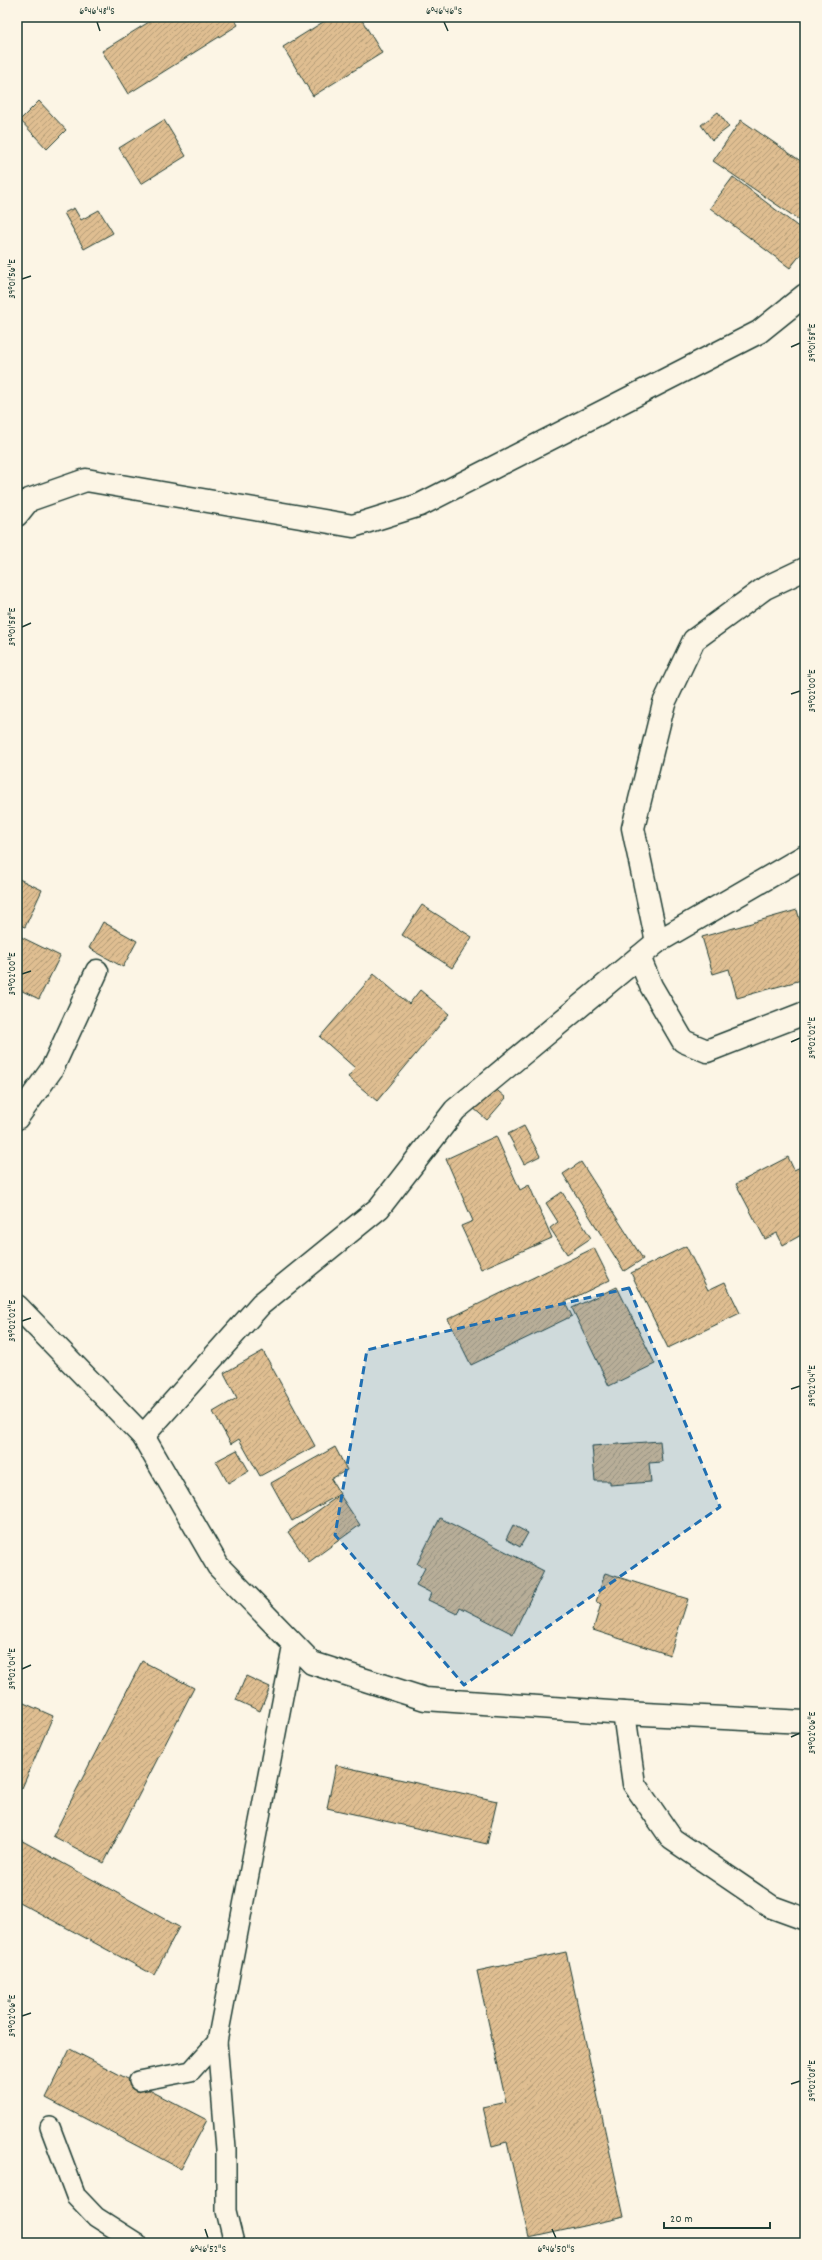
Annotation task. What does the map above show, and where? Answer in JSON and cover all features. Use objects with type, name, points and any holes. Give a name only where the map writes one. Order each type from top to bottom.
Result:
[{"type":"street","points":[[17,515],[29,500],[86,480],[353,526],[427,501],[759,332],[805,295]]},
{"type":"street","points":[[657,942],[633,828],[664,703],[694,640],[766,588],[805,569]]},
{"type":"street","points":[[143,1436],[261,1304],[379,1208],[455,1110],[657,942],[805,856]]},
{"type":"street","points":[[639,957],[651,986],[683,1041],[707,1052],[805,1013]]},
{"type":"street","points":[[17,1118],[52,1068],[97,971]]},
{"type":"street","points":[[17,1306],[143,1436],[218,1566],[312,1663],[425,1699],[624,1713],[805,1722]]},
{"type":"street","points":[[624,1713],[634,1784],[672,1839],[772,1907],[805,1919]]},
{"type":"lane","points":[[234,2243],[226,2211],[226,2149],[217,2042],[293,1644]]},
{"type":"lane","points":[[139,2081],[191,2071],[217,2042]]},
{"type":"lane","points":[[50,2127],[76,2196],[96,2217],[137,2243]]},
{"type":"highlighted area","points":[[629,1288],[720,1507],[464,1685],[335,1535],[367,1350]]},
{"type":"building","points":[[157,17],[233,17],[238,25],[128,94],[102,51]]},
{"type":"building","points":[[331,17],[360,17],[382,53],[313,96],[283,47]]},
{"type":"building","points":[[39,101],[66,130],[47,149],[20,120]]},
{"type":"building","points":[[718,112],[729,127],[712,140],[701,125]]},
{"type":"building","points":[[164,120],[186,156],[141,184],[119,148]]},
{"type":"building","points":[[741,120],[805,164],[805,224],[713,161]]},
{"type":"building","points":[[733,177],[805,232],[805,249],[790,268],[710,208]]},
{"type":"building","points":[[74,208],[81,220],[99,210],[113,233],[84,249],[64,213]]},
{"type":"building","points":[[17,878],[42,890],[25,927],[17,924]]},
{"type":"building","points":[[422,905],[472,937],[452,968],[402,935]]},
{"type":"building","points":[[797,910],[805,938],[805,979],[737,998],[729,969],[713,974],[702,937]]},
{"type":"building","points":[[103,922],[137,941],[123,967],[89,948]]},
{"type":"building","points":[[17,935],[60,956],[39,999],[18,989],[17,991]]},
{"type":"building","points":[[374,974],[409,1004],[420,990],[449,1014],[377,1101],[348,1077],[355,1068],[320,1037]]},
{"type":"building","points":[[491,1085],[506,1098],[487,1120],[472,1107]]},
{"type":"building","points":[[524,1126],[540,1156],[524,1164],[508,1134]]},
{"type":"building","points":[[496,1136],[520,1190],[529,1185],[552,1238],[481,1269],[461,1226],[473,1221],[446,1159]]},
{"type":"building","points":[[788,1157],[794,1170],[805,1165],[805,1233],[783,1245],[777,1233],[765,1239],[736,1184]]},
{"type":"building","points":[[581,1162],[643,1259],[624,1271],[563,1174]]},
{"type":"building","points":[[562,1192],[591,1238],[567,1254],[550,1228],[558,1222],[546,1203]]},
{"type":"building","points":[[686,1246],[708,1290],[725,1282],[740,1313],[668,1348],[631,1273]]},
{"type":"building","points":[[594,1248],[610,1280],[565,1302],[572,1316],[471,1365],[448,1319]]},
{"type":"building","points":[[617,1287],[655,1364],[609,1386],[572,1308]]},
{"type":"building","points":[[263,1351],[315,1446],[260,1476],[239,1439],[231,1444],[213,1412],[237,1398],[224,1373]]},
{"type":"building","points":[[660,1441],[662,1462],[649,1463],[651,1482],[610,1485],[610,1481],[595,1481],[592,1446]]},
{"type":"building","points":[[335,1447],[347,1470],[331,1479],[340,1494],[292,1521],[271,1483]]},
{"type":"building","points":[[237,1450],[249,1471],[228,1483],[216,1461]]},
{"type":"building","points":[[340,1495],[360,1525],[309,1562],[288,1532]]},
{"type":"building","points":[[440,1518],[544,1571],[513,1634],[460,1607],[457,1614],[428,1600],[431,1593],[416,1585],[425,1568],[417,1564]]},
{"type":"building","points":[[513,1525],[528,1533],[520,1547],[506,1539]]},
{"type":"building","points":[[605,1573],[688,1599],[670,1655],[593,1630],[601,1604],[596,1602]]},
{"type":"building","points":[[142,1661],[194,1688],[104,1863],[53,1836]]},
{"type":"building","points":[[246,1676],[270,1687],[260,1711],[236,1700]]},
{"type":"building","points":[[17,1700],[53,1716],[22,1788],[17,1785]]},
{"type":"building","points":[[336,1765],[497,1801],[487,1844],[327,1808]]},
{"type":"building","points":[[17,1838],[179,1927],[154,1975],[17,1901]]},
{"type":"building","points":[[566,1952],[624,2217],[529,2238],[507,2142],[492,2146],[483,2107],[506,2102],[477,1971]]},
{"type":"building","points":[[70,2049],[207,2120],[181,2169],[46,2098]]}]
